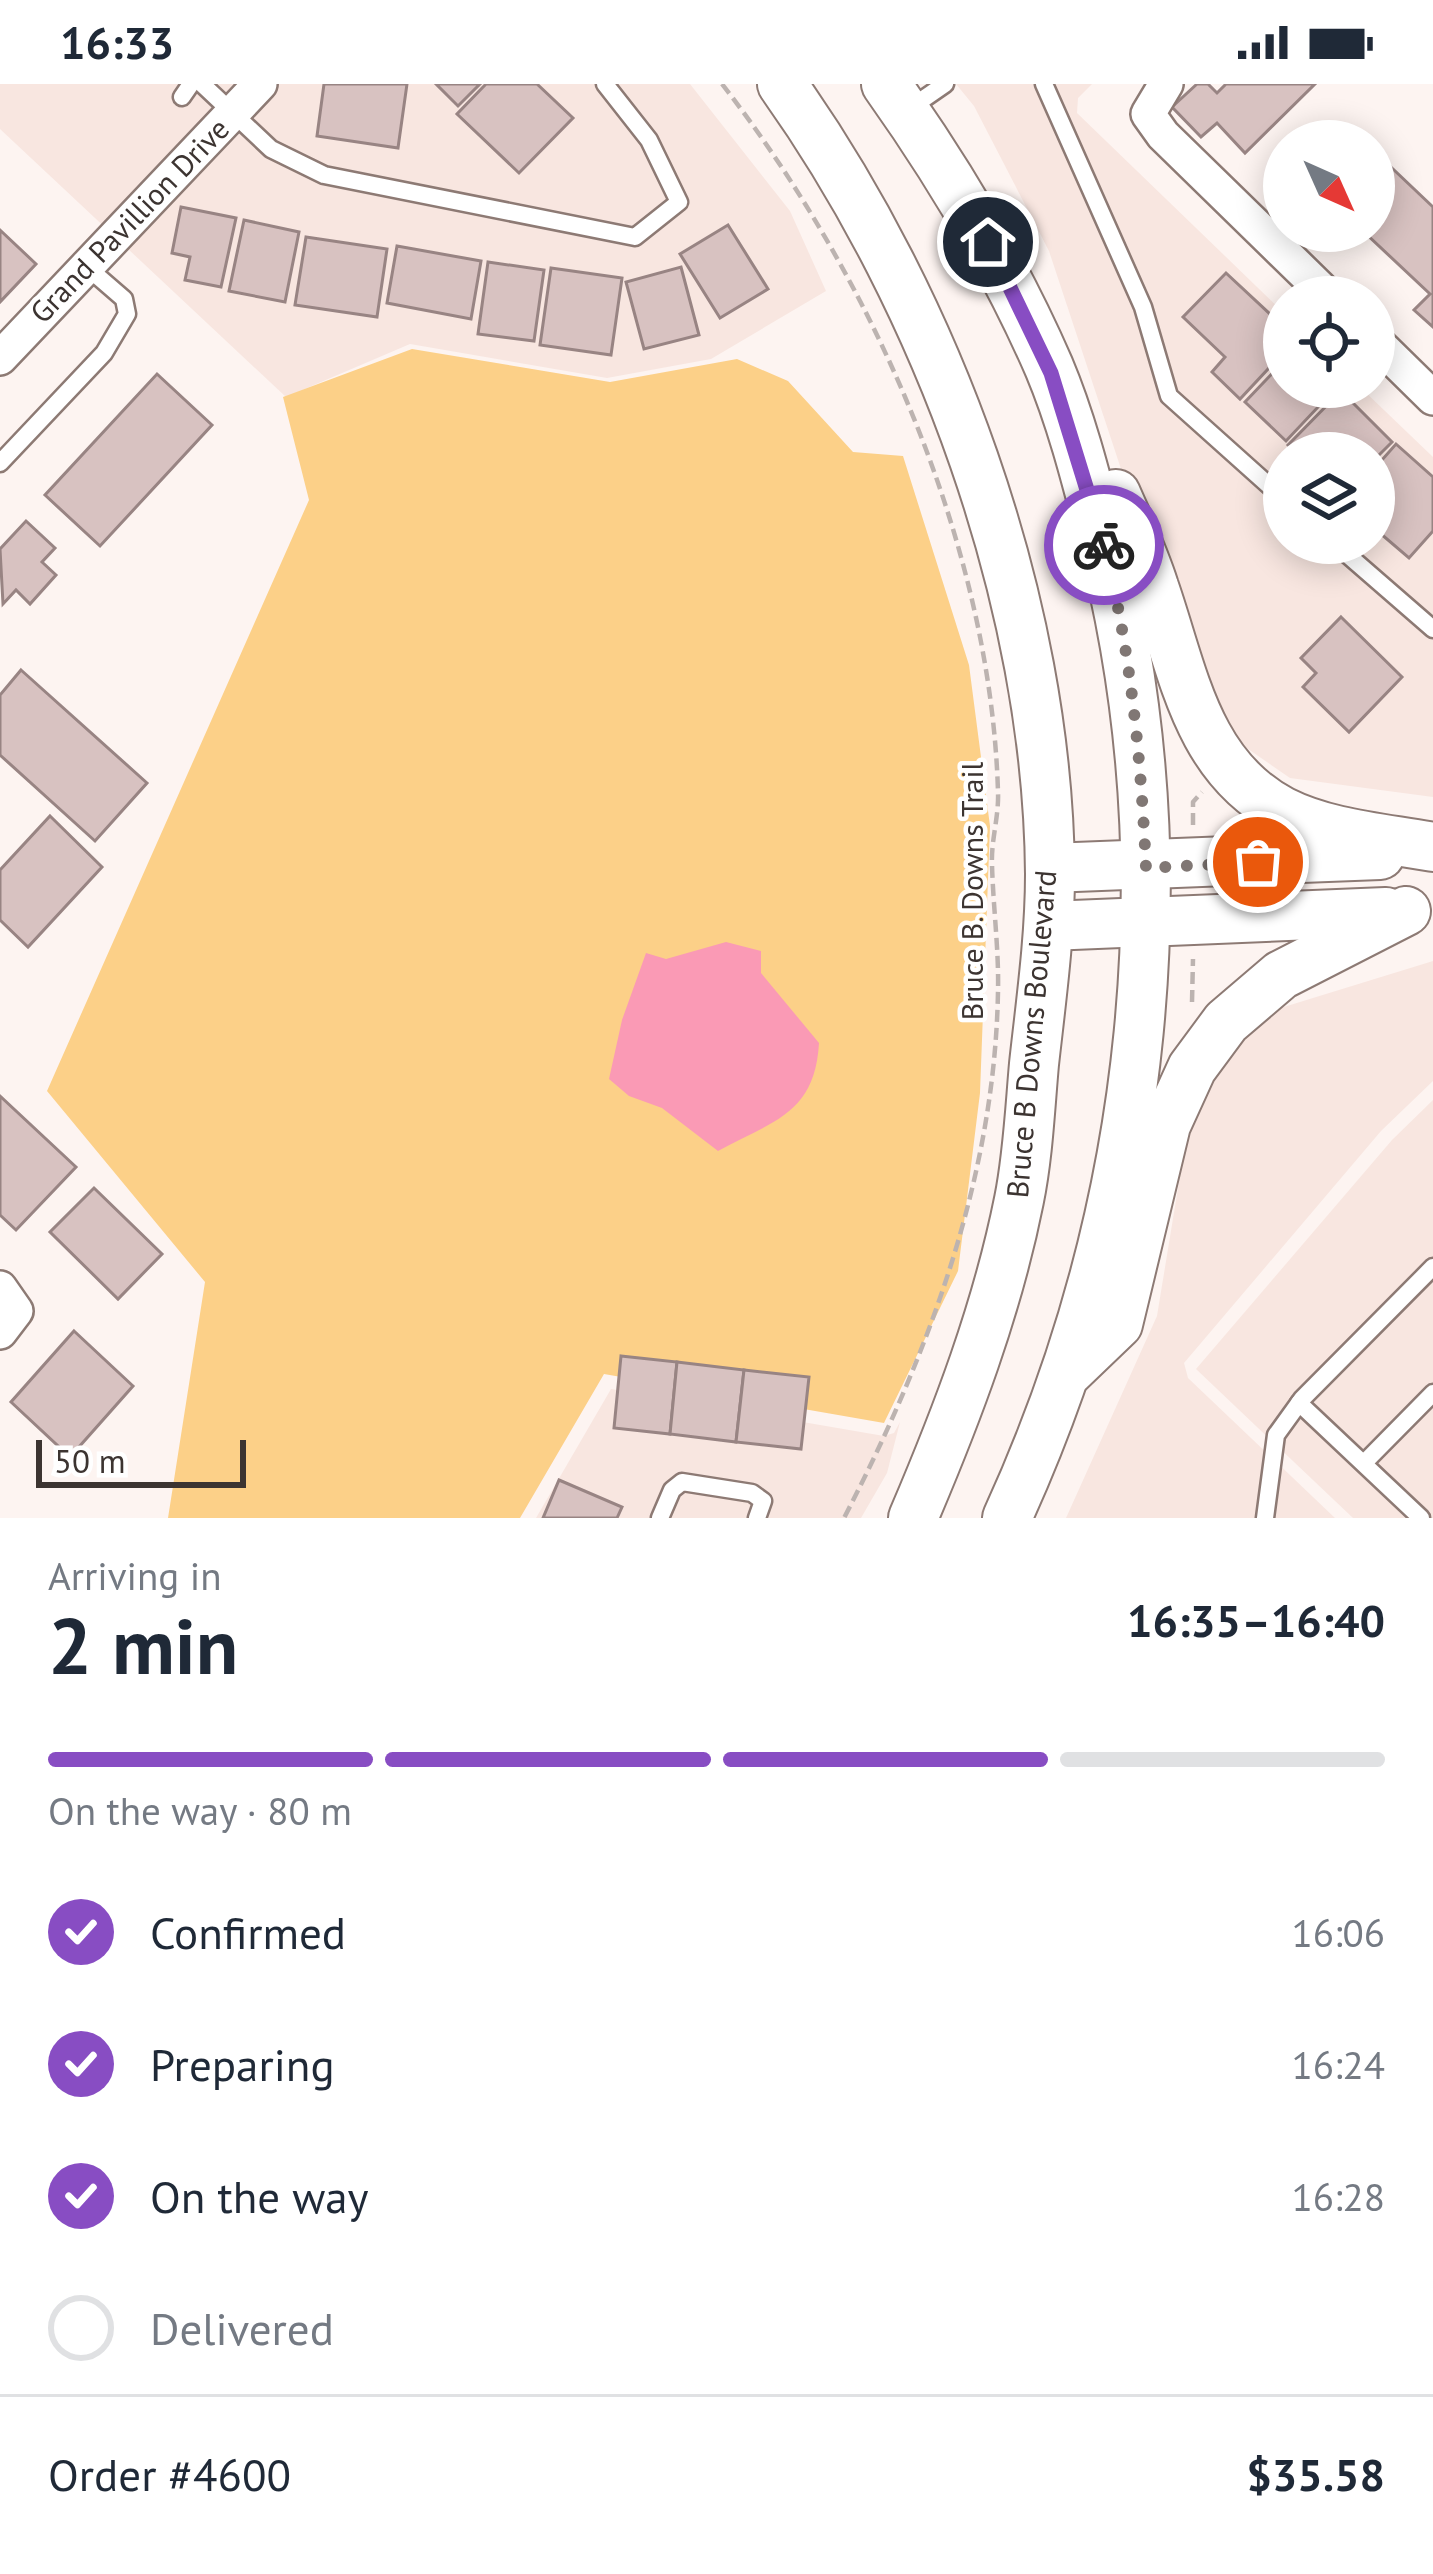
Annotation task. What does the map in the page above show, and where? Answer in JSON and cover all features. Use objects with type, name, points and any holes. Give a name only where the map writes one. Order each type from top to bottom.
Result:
[{"type":"main road","name":"Bruce B Downs Boulevard","points":[[782,84],[867,215],[956,411],[1021,633],[1050,868],[1049,926],[1020,1197],[957,1414],[913,1518]]},
{"type":"main road","points":[[896,98],[946,167],[1009,279],[1051,373],[1117,494],[1153,584],[1197,718],[1217,754],[1248,790],[1284,812],[1328,828],[1433,848]]},
{"type":"main road","points":[[1007,1518],[1065,1375],[1112,1211],[1139,1058],[1147,923],[1138,737],[1117,597],[1051,373]]},
{"type":"main road","points":[[1050,868],[1146,868],[1433,848]]},
{"type":"main road","points":[[1049,926],[1419,908]]},
{"type":"main road","points":[[1065,1375],[1118,1324],[1166,1125],[1192,1068],[1226,1022],[1281,975],[1419,908]]},
{"type":"street","name":"Grand Pavillion Drive","points":[[0,358],[260,84]]},
{"type":"street","points":[[1166,84],[1148,114],[1163,136],[1308,276]]},
{"type":"street","points":[[1395,361],[1433,398]]},
{"type":"street","points":[[0,1288],[16,1311],[0,1332]]},
{"type":"lane","points":[[202,84],[271,149],[325,175],[635,237],[679,202],[649,140],[605,84]]},
{"type":"lane","points":[[896,98],[945,84]]},
{"type":"lane","points":[[1044,84],[1143,307],[1169,396],[1263,481]]},
{"type":"lane","points":[[0,464],[104,353],[127,314],[124,299],[87,267]]},
{"type":"lane","points":[[1358,564],[1433,629]]},
{"type":"lane","points":[[1265,1518],[1276,1435],[1300,1403],[1433,1267]]},
{"type":"lane","points":[[1365,1462],[1433,1393]]},
{"type":"lane","points":[[1300,1403],[1421,1518]]},
{"type":"lane","points":[[660,1518],[672,1490],[682,1482],[752,1493],[763,1501],[757,1518]]},
{"type":"path","name":"Bruce B. Downs Trail","points":[[722,84],[797,191],[851,285],[915,424],[968,597],[998,793],[992,842],[999,988],[980,1144],[921,1358],[844,1518]]},
{"type":"path","points":[[1193,836],[1193,802],[1214,778]]},
{"type":"path","points":[[1192,1005],[1193,947]]},
{"type":"shaded area","points":[[0,84],[690,84],[790,211],[826,291],[711,359],[607,378],[410,344],[286,397],[0,129]]},
{"type":"shaded area","points":[[956,84],[1092,84],[1078,98],[1077,113],[1263,293],[1263,408],[1382,408],[1433,457],[1433,797],[1290,778],[1238,742],[1189,646],[1123,475],[1049,251],[974,106]]},
{"type":"shaded area","points":[[412,349],[610,382],[737,359],[788,381],[853,452],[903,456],[969,665],[990,826],[980,1093],[958,1271],[884,1423],[604,1374],[520,1518],[168,1518],[205,1282],[47,1091],[309,500],[283,397]]},
{"type":"shaded area","points":[[726,942],[761,951],[761,973],[819,1043],[816,1067],[800,1100],[773,1122],[718,1151],[662,1108],[629,1096],[609,1079],[622,1020],[646,953],[666,959]]},
{"type":"shaded area","points":[[1433,961],[1433,1081],[1381,1131],[1184,1363],[1188,1378],[1335,1518],[1066,1518],[1157,1316],[1191,1109],[1205,1077],[1264,1013]]},
{"type":"shaded area","points":[[1433,1100],[1433,1518],[1353,1518],[1196,1369],[1392,1140]]},
{"type":"shaded area","points":[[611,1389],[884,1436],[894,1433],[900,1422],[887,1473],[861,1518],[536,1518]]},
{"type":"building","points":[[324,84],[407,84],[398,148],[317,136]]},
{"type":"building","points":[[436,84],[480,84],[458,106]]},
{"type":"building","points":[[486,84],[537,84],[573,118],[519,173],[457,114]]},
{"type":"building","points":[[1197,84],[1208,84],[1217,93],[1226,84],[1315,84],[1278,120],[1263,120],[1263,135],[1245,153],[1217,123],[1201,137],[1172,107]]},
{"type":"building","points":[[1395,171],[1433,207],[1433,327],[1414,310],[1430,294],[1385,252],[1395,252]]},
{"type":"building","points":[[181,207],[236,218],[221,287],[185,280],[190,257],[172,253]]},
{"type":"building","points":[[244,220],[299,232],[285,302],[229,291]]},
{"type":"building","points":[[728,225],[768,289],[720,318],[680,254]]},
{"type":"building","points":[[0,230],[36,264],[0,302]]},
{"type":"building","points":[[306,237],[387,249],[377,317],[295,305]]},
{"type":"building","points":[[397,246],[481,261],[471,319],[387,303]]},
{"type":"building","points":[[488,262],[544,270],[534,341],[478,334]]},
{"type":"building","points":[[681,267],[699,335],[644,349],[626,282]]},
{"type":"building","points":[[551,268],[622,278],[611,355],[540,345]]},
{"type":"building","points":[[1226,273],[1263,307],[1263,374],[1240,399],[1212,372],[1225,357],[1183,317]]},
{"type":"building","points":[[157,374],[212,425],[100,546],[45,495]]},
{"type":"building","points":[[1263,383],[1263,408],[1317,408],[1294,432],[1277,432],[1245,402]]},
{"type":"building","points":[[1324,408],[1358,408],[1382,432],[1301,432]]},
{"type":"building","points":[[1395,445],[1433,477],[1433,531],[1409,558],[1395,546]]},
{"type":"building","points":[[26,521],[55,548],[42,562],[56,575],[30,604],[16,590],[3,604],[0,549]]},
{"type":"building","points":[[1341,617],[1402,677],[1349,732],[1303,687],[1316,673],[1301,658]]},
{"type":"building","points":[[21,670],[147,783],[95,841],[0,755],[0,695]]},
{"type":"building","points":[[50,816],[102,867],[28,947],[0,920],[0,870]]},
{"type":"building","points":[[0,1096],[76,1167],[16,1230],[0,1215]]},
{"type":"building","points":[[94,1188],[162,1254],[118,1299],[50,1232]]},
{"type":"building","points":[[74,1331],[133,1386],[70,1457],[11,1402]]},
{"type":"building","points":[[621,1356],[677,1362],[670,1434],[614,1428]]},
{"type":"building","points":[[677,1362],[744,1370],[736,1442],[670,1434]]},
{"type":"building","points":[[744,1370],[809,1377],[801,1449],[736,1442]]},
{"type":"building","points":[[559,1480],[622,1507],[617,1518],[543,1518]]},
{"type":"way so far","points":[[1104,545],[1117,597],[1138,737],[1146,868],[1258,862]]},
{"type":"route","points":[[988,242],[1051,373],[1104,545]]}]
